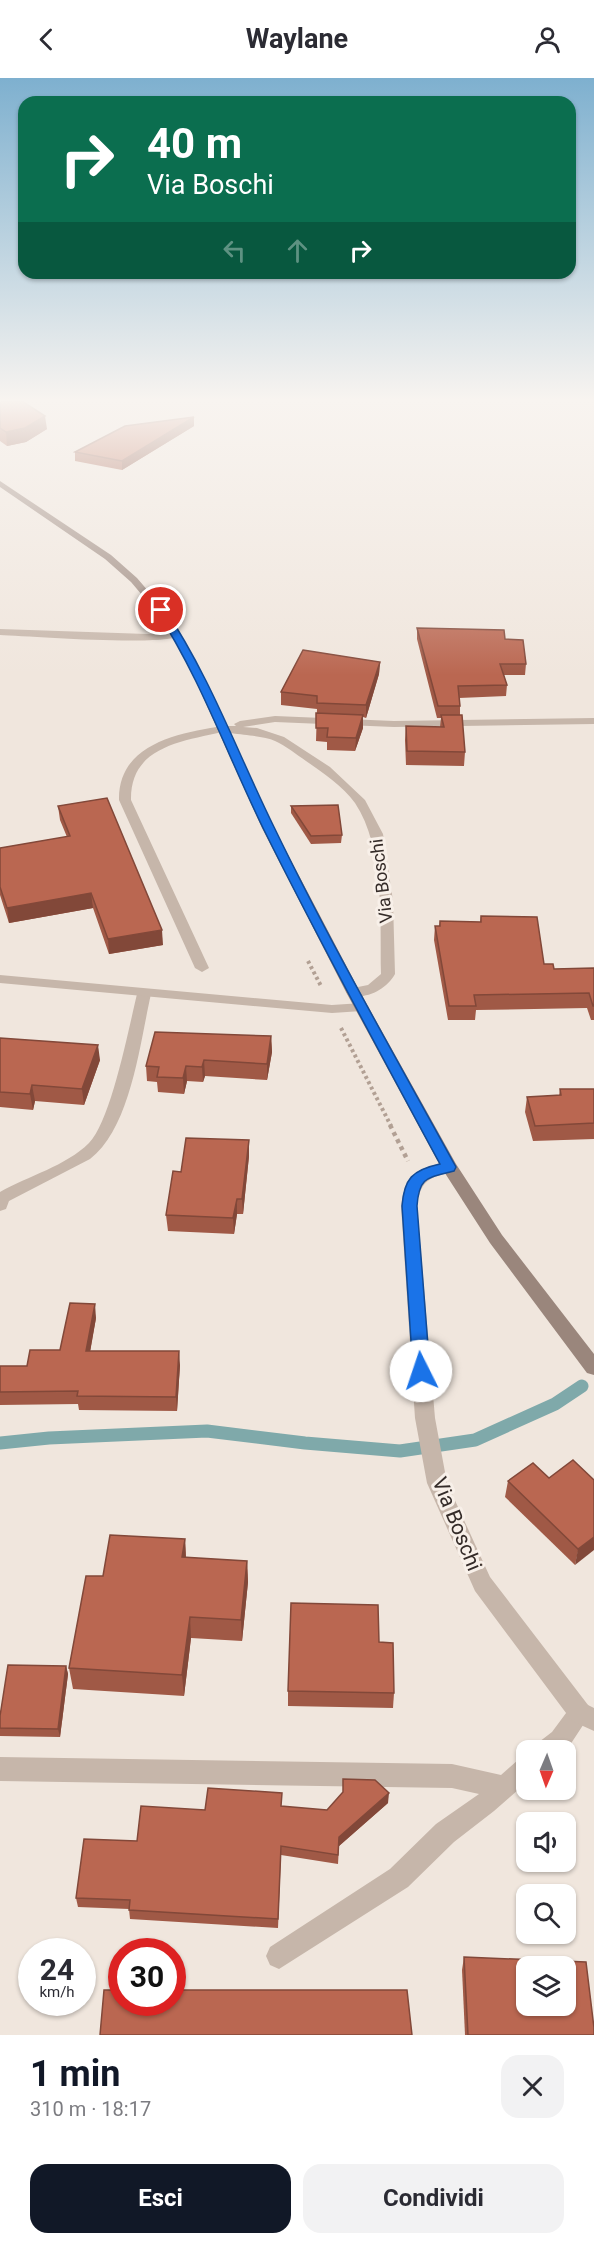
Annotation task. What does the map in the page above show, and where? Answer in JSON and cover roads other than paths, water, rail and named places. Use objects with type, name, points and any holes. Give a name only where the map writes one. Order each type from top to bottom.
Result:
[{"type":"main road","points":[[14,492],[108,557],[153,600],[177,635],[268,828],[353,992],[449,1167],[496,1239],[594,1368]]},
{"type":"street","points":[[0,632],[147,638],[177,635]]},
{"type":"street","points":[[202,968],[125,800],[127,776],[141,758],[160,744],[201,732],[275,719],[394,724],[594,721]]},
{"type":"street","name":"Via Boschi","points":[[223,729],[257,731],[280,739],[326,769],[359,800],[377,834],[386,901],[388,974],[384,983],[373,989],[353,992]]},
{"type":"street","points":[[0,979],[332,1010],[362,1007]]},
{"type":"street","points":[[0,1205],[2,1198],[24,1185],[64,1168],[97,1145],[110,1126],[144,994]]},
{"type":"street","name":"Via Boschi","points":[[449,1167],[430,1171],[418,1177],[411,1189],[409,1206],[425,1418],[437,1483],[482,1584],[587,1716]]},
{"type":"street","points":[[560,1740],[587,1716]]},
{"type":"street","points":[[0,1769],[452,1776],[503,1787]]},
{"type":"street","points":[[279,1956],[399,1878],[445,1833],[516,1776]]},
{"type":"waterway","points":[[0,1443],[49,1438],[207,1431],[305,1443],[400,1451],[475,1440],[555,1404],[582,1386]]}]
